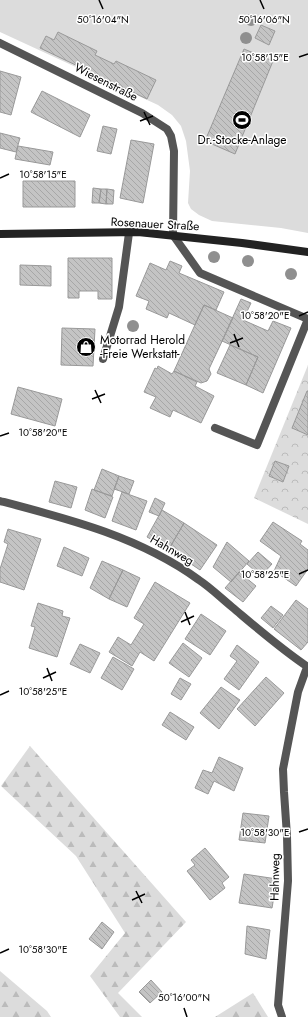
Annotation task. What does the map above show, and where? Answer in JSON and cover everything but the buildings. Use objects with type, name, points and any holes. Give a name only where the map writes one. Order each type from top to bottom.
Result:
[{"type":"street","name":"Wiesenstraße","points":[[0,43],[142,114],[167,129],[171,136],[174,151],[173,235]]},
{"type":"street","name":"Rosenauer Straße","points":[[0,234],[130,233],[173,235],[308,252]]},
{"type":"street","points":[[103,359],[118,307],[130,233]]},
{"type":"street","points":[[173,235],[200,273],[308,319],[257,445],[215,428]]},
{"type":"street","name":"Hahnweg","points":[[0,500],[62,518],[134,542],[169,560],[200,580],[272,642],[307,667],[298,692],[283,769],[288,881],[278,1005],[282,1017]]},
{"type":"green space","name":"Dr.-Stocke-Anlage","points":[[0,0],[308,0],[308,233],[281,228],[212,221],[199,215],[191,209],[188,203],[190,171],[186,141],[181,126],[172,115],[158,105],[0,32]]},
{"type":"green space","points":[[308,365],[308,524],[254,498]]},
{"type":"green space","points":[[30,746],[186,922],[118,993],[142,1017],[120,1017],[90,976],[125,933],[76,856],[1,786]]},
{"type":"green space","points":[[0,971],[47,1011],[51,1017],[0,1017]]},
{"type":"green space","points":[[253,993],[268,1017],[215,1017]]},
{"type":"place","name":"Dr.-Stocke-Anlage","points":[[242,120]]},
{"type":"place","name":"Motorrad Herold -Freie Werkstatt-","points":[[86,347]]}]
